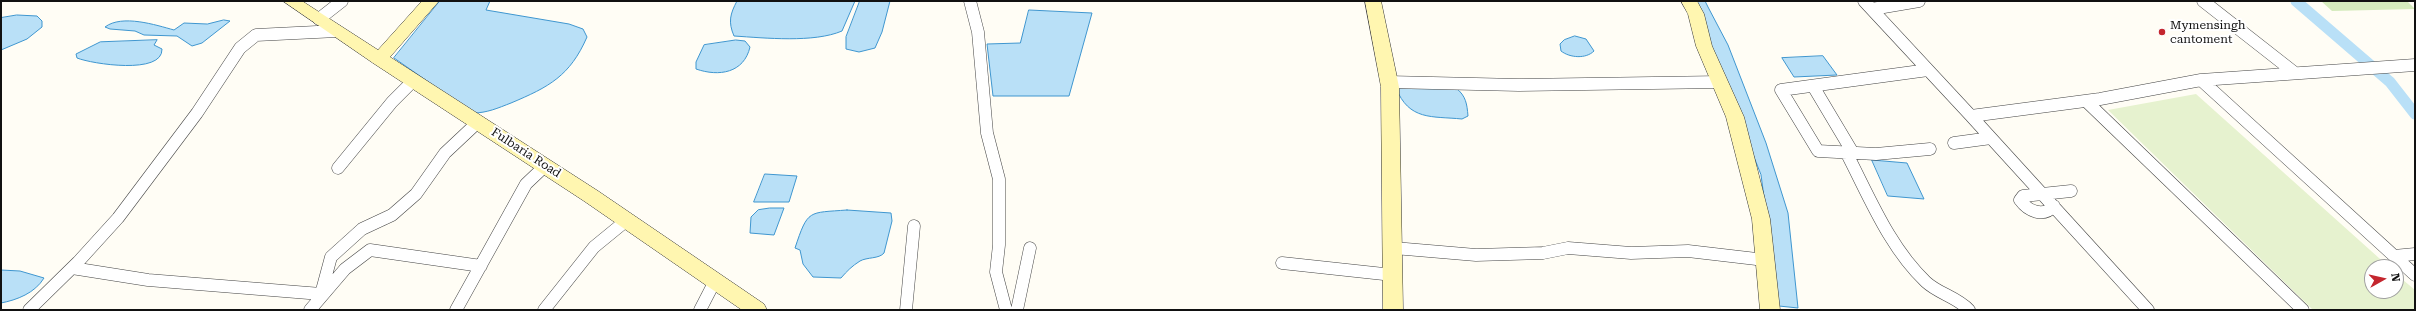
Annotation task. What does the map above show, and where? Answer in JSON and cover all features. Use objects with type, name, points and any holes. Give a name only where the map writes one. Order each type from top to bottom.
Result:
[{"type":"street","name":"Fulbaria Road","points":[[291,1],[627,220],[716,281],[750,308]]},
{"type":"street","points":[[319,19],[342,1]]},
{"type":"street","points":[[379,59],[431,1]]},
{"type":"street","points":[[970,1],[978,32],[987,133],[999,179],[999,245],[996,272],[1006,310]]},
{"type":"street","points":[[1373,1],[1389,82],[1394,248],[1393,310]]},
{"type":"street","points":[[1688,1],[1696,14],[1704,46],[1735,117],[1757,204],[1770,310]]},
{"type":"street","points":[[1868,5],[1919,1]]},
{"type":"street","points":[[2203,1],[2295,73]]},
{"type":"street","points":[[1868,5],[2148,310]]},
{"type":"street","points":[[29,310],[72,268],[118,218],[197,113],[240,48],[256,35],[337,31]]},
{"type":"street","points":[[1971,116],[2086,101],[2201,80],[2415,65]]},
{"type":"street","points":[[1928,70],[1782,90],[1818,151],[1876,154],[1930,149]]},
{"type":"street","points":[[338,168],[380,116],[414,80]]},
{"type":"street","points":[[2201,80],[2415,275]]},
{"type":"street","points":[[1389,82],[1519,85],[1685,81],[1720,82]]},
{"type":"street","points":[[1813,86],[1849,152],[1891,236],[1927,283],[1962,301],[1969,310]]},
{"type":"street","points":[[2086,101],[2303,310]]},
{"type":"street","points":[[321,294],[331,257],[362,228],[392,215],[416,194],[444,153],[478,122]]},
{"type":"street","points":[[1954,143],[1991,138]]},
{"type":"street","points":[[456,310],[526,184],[545,166]]},
{"type":"street","points":[[2054,206],[2047,212],[2033,212],[2025,207],[2020,200],[2023,196],[2071,191]]},
{"type":"street","points":[[544,310],[594,247],[627,220]]},
{"type":"street","points":[[906,310],[914,226]]},
{"type":"street","points":[[1017,310],[1030,248]]},
{"type":"street","points":[[1394,248],[1476,255],[1543,253],[1568,248],[1631,253],[1688,251],[1765,260]]},
{"type":"street","points":[[310,310],[321,294],[359,256],[370,250],[481,266]]},
{"type":"street","points":[[2394,256],[2415,254]]},
{"type":"street","points":[[1282,263],[1393,275]]},
{"type":"street","points":[[72,268],[148,280],[321,294]]},
{"type":"street","points":[[700,310],[716,281]]},
{"type":"green space","points":[[2321,1],[2407,1],[2415,9],[2332,11]]},
{"type":"green space","points":[[2196,94],[2380,259],[2364,259],[2364,299],[2404,299],[2404,281],[2415,290],[2415,310],[2313,310],[2108,110]]},
{"type":"water","points":[[440,1],[490,1],[486,10],[569,24],[583,29],[587,37],[573,62],[557,79],[537,91],[502,107],[473,113],[394,58]]},
{"type":"water","points":[[737,1],[855,1],[842,31],[831,35],[818,37],[789,39],[734,36],[730,22]]},
{"type":"water","points":[[860,1],[890,1],[882,32],[875,48],[859,52],[846,49],[846,37]]},
{"type":"water","points":[[1693,1],[1705,1],[1728,45],[1766,143],[1788,213],[1798,308],[1779,306],[1761,175]]},
{"type":"water","points":[[1029,10],[1092,13],[1069,96],[993,96],[987,44],[1020,43]]},
{"type":"water","points":[[17,15],[37,16],[42,21],[42,27],[27,39],[1,50],[1,18]]},
{"type":"water","points":[[224,20],[230,21],[202,43],[192,46],[177,36],[144,35],[135,31],[110,29],[105,27],[120,21],[130,21],[149,23],[174,30],[184,23],[207,24]]},
{"type":"water","points":[[1575,36],[1586,39],[1594,51],[1591,54],[1578,57],[1561,51],[1560,44],[1564,40]]},
{"type":"water","points":[[157,40],[154,45],[162,49],[159,57],[151,62],[140,65],[126,66],[97,63],[77,58],[76,54],[100,42]]},
{"type":"water","points":[[736,40],[745,41],[750,47],[747,56],[742,63],[729,71],[722,72],[713,73],[696,69],[696,62],[704,45]]},
{"type":"water","points":[[1823,56],[1837,75],[1794,77],[1782,58]]},
{"type":"water","points":[[1396,88],[1456,88],[1465,100],[1468,116],[1462,119],[1431,117],[1415,112],[1401,99]]},
{"type":"water","points":[[1872,160],[1907,163],[1924,199],[1888,196]]},
{"type":"water","points":[[765,174],[797,176],[789,202],[754,202]]},
{"type":"water","points":[[784,208],[774,235],[750,233],[751,217],[758,210]]},
{"type":"water","points":[[847,210],[891,213],[892,221],[884,253],[879,256],[860,261],[841,278],[813,277],[803,264],[800,250],[795,248],[803,226],[811,216],[817,213]]},
{"type":"water","points":[[1,270],[20,271],[44,278],[31,292],[13,300],[1,303]]},
{"type":"waterway","points":[[2296,1],[2390,82],[2415,114]]},
{"type":"place","name":"Mymensingh cantoment","points":[[2162,32]]}]
